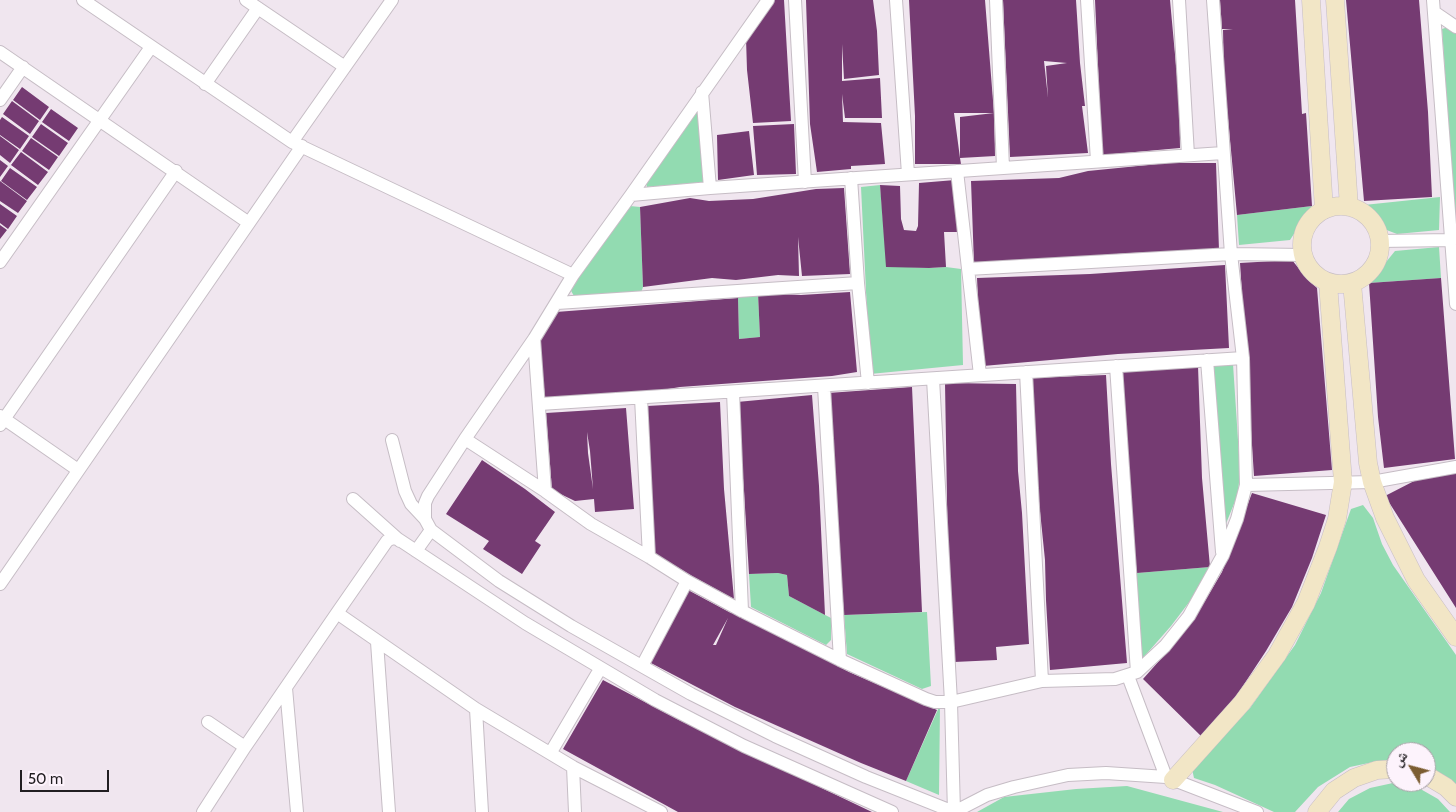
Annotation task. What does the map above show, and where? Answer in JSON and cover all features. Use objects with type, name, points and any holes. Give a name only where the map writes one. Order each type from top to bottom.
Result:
[{"type":"street","points":[[83,0],[205,84],[297,144],[573,275]]},
{"type":"street","points":[[246,0],[345,67]]},
{"type":"street","points":[[0,584],[249,222],[345,67],[392,0]]},
{"type":"street","points":[[416,551],[428,524],[425,503],[428,496],[557,303],[573,275],[632,195],[702,92],[768,0]]},
{"type":"street","points":[[795,0],[805,182]]},
{"type":"street","points":[[896,0],[908,174]]},
{"type":"street","points":[[996,0],[1003,168]]},
{"type":"street","points":[[1087,0],[1097,161]]},
{"type":"street","points":[[1179,0],[1188,155]]},
{"type":"street","points":[[465,439],[545,491],[591,524],[687,581],[840,660],[934,702],[951,702],[1042,682],[1115,679],[1132,674],[1152,660],[1178,632],[1189,616],[1223,554],[1237,518],[1246,485],[1242,358],[1231,254],[1213,0]]},
{"type":"street","points":[[1311,0],[1324,210]]},
{"type":"street","points":[[1335,0],[1349,207]]},
{"type":"street","points":[[1434,6],[1456,27]]},
{"type":"street","points":[[1434,6],[1456,304]]},
{"type":"street","points":[[205,84],[258,8]]},
{"type":"street","points":[[0,262],[151,47]]},
{"type":"street","points":[[0,52],[249,222]]},
{"type":"street","points":[[0,100],[23,67]]},
{"type":"street","points":[[702,92],[710,188]]},
{"type":"street","points":[[632,195],[1223,153]]},
{"type":"street","points":[[78,470],[1,420],[176,171]]},
{"type":"street","points":[[957,171],[980,375]]},
{"type":"street","points":[[851,178],[858,282],[868,383]]},
{"type":"street","points":[[1336,206],[1349,207],[1360,211],[1376,227],[1380,250],[1371,270],[1362,278],[1352,283],[1328,283],[1315,276],[1307,266],[1301,242],[1305,229],[1312,218],[1324,210],[1336,206]]},
{"type":"street","points":[[1379,241],[1452,240]]},
{"type":"street","points":[[968,269],[1231,254],[1303,255]]},
{"type":"street","points":[[557,303],[858,282]]},
{"type":"street","points":[[1169,778],[1242,703],[1277,655],[1318,575],[1337,519],[1343,482],[1328,283]]},
{"type":"street","points":[[1352,283],[1368,463],[1372,482],[1385,518],[1416,580],[1456,637]]},
{"type":"street","points":[[534,338],[545,491]]},
{"type":"street","points":[[540,404],[824,387],[1242,358]]},
{"type":"street","points":[[1207,360],[1223,554]]},
{"type":"street","points":[[1116,366],[1132,674],[1169,778]]},
{"type":"street","points":[[1026,372],[1042,682]]},
{"type":"street","points":[[933,379],[951,702],[954,812]]},
{"type":"street","points":[[824,387],[840,660]]},
{"type":"street","points":[[733,392],[742,611]]},
{"type":"street","points":[[641,398],[649,557]]},
{"type":"street","points":[[392,440],[405,491],[411,504],[428,524],[492,576],[535,604],[692,694],[767,732],[866,777],[954,812],[996,792],[1014,787],[1068,776],[1106,773],[1169,778],[1257,812]]},
{"type":"street","points":[[1246,485],[1372,482],[1456,467]]},
{"type":"street","points":[[353,499],[400,541],[518,619],[600,668],[682,715],[892,812]]},
{"type":"street","points":[[203,812],[245,747],[387,541],[392,538],[400,541]]},
{"type":"street","points":[[642,666],[687,581]]},
{"type":"street","points":[[337,613],[476,709],[573,767],[661,812]]},
{"type":"street","points":[[377,642],[389,812]]},
{"type":"street","points":[[550,752],[600,668]]},
{"type":"street","points":[[286,688],[297,812]]},
{"type":"street","points":[[682,715],[692,694]]},
{"type":"street","points":[[476,709],[482,812]]},
{"type":"street","points":[[208,722],[245,747]]},
{"type":"street","points":[[573,767],[575,812]]},
{"type":"street","points":[[1317,812],[1334,791],[1354,778],[1377,770],[1386,770]]},
{"type":"street","points":[[1436,781],[1446,787],[1456,797]]},
{"type":"green space","points":[[1448,27],[1456,32],[1456,235],[1442,29]]},
{"type":"green space","points":[[693,110],[700,111],[705,182],[647,187],[645,179]]},
{"type":"green space","points":[[880,185],[887,266],[961,269],[963,365],[870,374],[861,187]]},
{"type":"green space","points":[[1440,197],[1439,230],[1397,234],[1384,229],[1364,205]]},
{"type":"green space","points":[[630,206],[640,207],[643,287],[641,293],[574,296],[570,289]]},
{"type":"green space","points":[[1312,206],[1290,240],[1239,245],[1237,215]]},
{"type":"green space","points":[[1439,247],[1441,278],[1369,283],[1395,251]]},
{"type":"green space","points":[[758,293],[760,337],[739,339],[738,298]]},
{"type":"green space","points":[[1210,364],[1233,364],[1240,470],[1238,494],[1223,531]]},
{"type":"green space","points":[[1363,505],[1373,518],[1382,544],[1393,565],[1456,655],[1456,793],[1436,778],[1436,742],[1386,742],[1386,762],[1378,761],[1350,767],[1318,787],[1295,812],[1274,812],[1215,785],[1194,778],[1192,769],[1250,708],[1295,645],[1321,593],[1351,509]]},
{"type":"green space","points":[[1210,567],[1190,601],[1142,659],[1135,587],[1137,573]]},
{"type":"green space","points":[[778,573],[787,575],[789,596],[831,618],[831,640],[826,645],[751,607],[749,574]]},
{"type":"green space","points":[[927,612],[931,686],[922,689],[847,654],[844,615]]},
{"type":"green space","points":[[940,705],[939,795],[906,781]]},
{"type":"green space","points":[[1386,785],[1386,792],[1426,792],[1438,799],[1450,812],[1338,812],[1349,799],[1370,788]]},
{"type":"green space","points":[[1127,786],[1223,812],[977,812],[1004,797],[1076,789]]},
{"type":"building","points":[[772,0],[784,0],[791,121],[753,123],[747,70],[746,38]]},
{"type":"building","points":[[806,0],[873,0],[877,31],[879,75],[844,79],[842,44],[842,81],[880,78],[882,118],[845,118],[842,94],[843,122],[881,123],[885,164],[851,166],[851,169],[817,172],[810,124]]},
{"type":"building","points":[[909,0],[985,0],[994,113],[954,113],[961,164],[915,164],[915,116]]},
{"type":"building","points":[[1003,0],[1076,0],[1085,106],[1082,106],[1088,153],[1010,157]],"holes":[[[1044,61],[1067,63],[1046,66],[1048,98]]]},
{"type":"building","points":[[1095,0],[1170,0],[1179,98],[1180,148],[1102,155]]},
{"type":"building","points":[[1220,0],[1295,0],[1302,114],[1306,113],[1312,206],[1237,215],[1224,75],[1223,30],[1233,29],[1222,29]]},
{"type":"building","points":[[1346,0],[1419,0],[1428,112],[1432,197],[1364,201]]},
{"type":"building","points":[[22,87],[49,107],[40,120],[13,100]]},
{"type":"building","points":[[12,101],[39,121],[30,134],[3,114]]},
{"type":"building","points":[[51,109],[78,128],[69,141],[42,122]]},
{"type":"building","points":[[994,113],[995,156],[960,158],[960,117]]},
{"type":"building","points":[[2,117],[29,136],[20,149],[0,135],[0,120]]},
{"type":"building","points":[[41,124],[68,143],[59,156],[32,137]]},
{"type":"building","points":[[794,124],[796,174],[757,175],[753,126]]},
{"type":"building","points":[[749,131],[754,175],[718,180],[717,135]]},
{"type":"building","points":[[0,136],[19,150],[10,163],[0,155]]},
{"type":"building","points":[[31,138],[58,157],[49,170],[22,151]]},
{"type":"building","points":[[21,152],[48,172],[38,185],[11,165]]},
{"type":"building","points":[[0,160],[8,166],[0,177]]},
{"type":"building","points":[[1168,163],[1216,163],[1219,250],[1131,253],[974,264],[971,181],[1059,178],[1088,171]]},
{"type":"building","points":[[10,168],[37,187],[27,200],[1,181]]},
{"type":"building","points":[[955,180],[958,232],[944,232],[946,267],[886,267],[880,185],[900,186],[901,219],[904,230],[916,231],[918,226],[919,183]]},
{"type":"building","points":[[0,181],[27,201],[18,213],[0,201]]},
{"type":"building","points":[[844,188],[850,274],[802,276],[798,237],[799,276],[778,275],[736,280],[712,278],[643,287],[640,207],[690,198],[709,201],[753,199],[816,189]]},
{"type":"building","points":[[0,204],[17,216],[8,229],[0,223]]},
{"type":"building","points":[[0,225],[7,230],[0,239]]},
{"type":"building","points":[[1292,260],[1317,288],[1332,470],[1254,476],[1240,263]]},
{"type":"building","points":[[1225,265],[1229,348],[1118,354],[983,366],[977,278],[1090,274]]},
{"type":"building","points":[[1441,278],[1455,459],[1384,468],[1378,417],[1369,283]]},
{"type":"building","points":[[850,292],[857,372],[832,376],[680,387],[650,392],[545,398],[539,335],[556,312],[738,298],[739,339],[760,337],[758,293],[801,295]]},
{"type":"building","points":[[1198,366],[1202,478],[1210,567],[1137,573],[1130,516],[1120,372]]},
{"type":"building","points":[[1106,375],[1127,663],[1050,670],[1045,560],[1036,472],[1030,378]]},
{"type":"building","points":[[945,383],[1016,384],[1018,471],[1029,644],[996,647],[997,660],[954,662],[948,559]]},
{"type":"building","points":[[912,387],[922,612],[844,615],[828,393]]},
{"type":"building","points":[[812,395],[819,486],[825,615],[789,596],[787,575],[778,573],[749,574],[737,402]]},
{"type":"building","points":[[720,402],[724,489],[734,599],[652,552],[647,406]]},
{"type":"building","points":[[626,408],[634,509],[595,512],[594,499],[575,501],[552,490],[546,413]],"holes":[[[587,432],[590,451],[593,489]]]},
{"type":"building","points":[[482,460],[555,512],[535,541],[541,545],[522,574],[483,549],[489,541],[446,514]]},
{"type":"building","points":[[1456,471],[1456,608],[1385,496],[1420,478]]},
{"type":"building","points":[[1252,493],[1326,515],[1312,558],[1292,607],[1237,695],[1201,736],[1143,679],[1175,643],[1199,611],[1222,572]]},
{"type":"building","points":[[688,590],[731,613],[733,610],[849,672],[937,710],[906,781],[735,707],[649,662]],"holes":[[[728,618],[716,645],[713,645]]]},
{"type":"building","points":[[603,680],[679,720],[872,812],[678,812],[563,749]]}]
